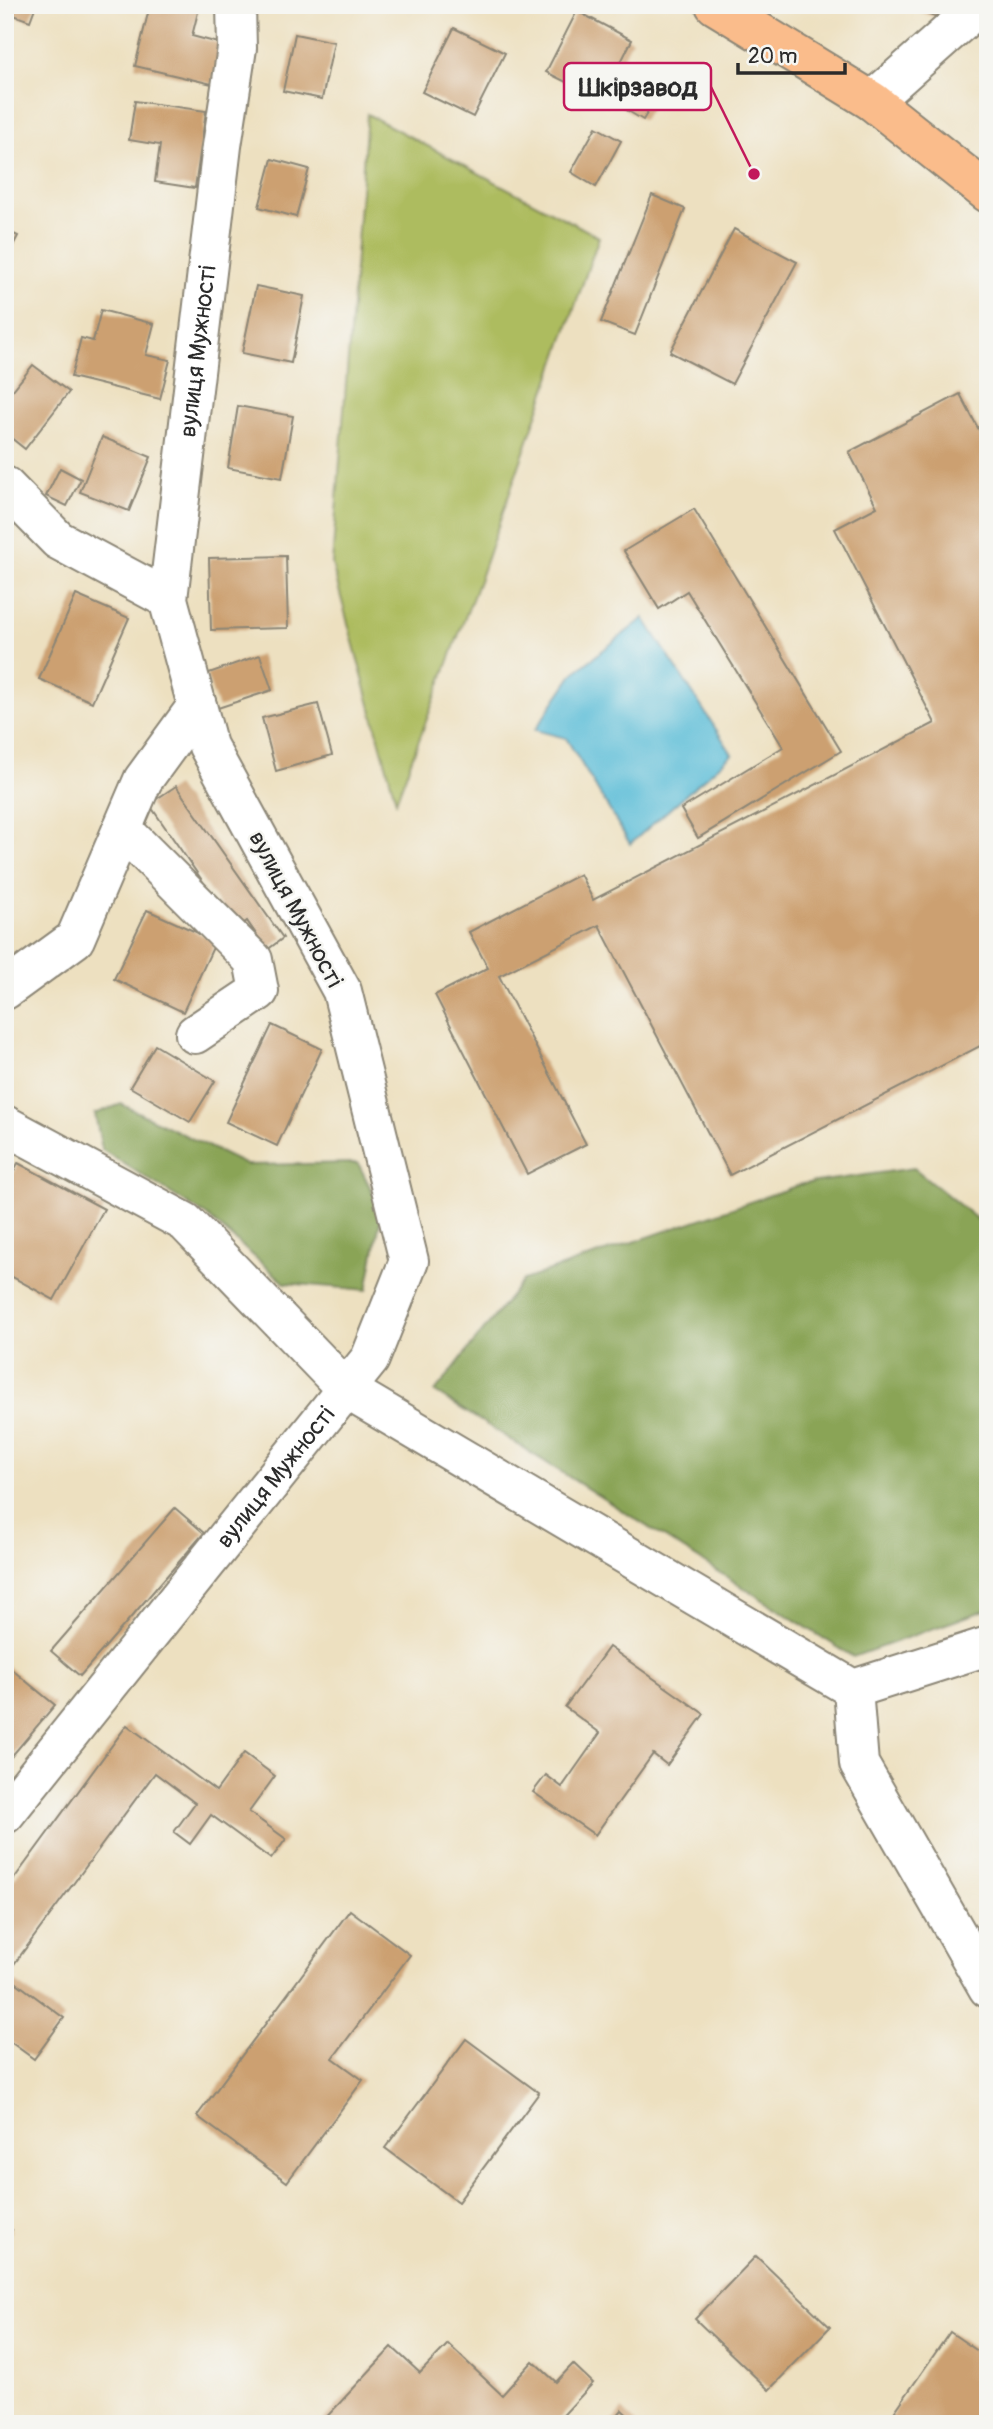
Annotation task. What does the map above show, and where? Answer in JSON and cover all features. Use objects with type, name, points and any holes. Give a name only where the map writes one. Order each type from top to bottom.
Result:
[{"type":"main road","points":[[715,5],[872,101],[988,193]]},
{"type":"street","name":"вулиця Мужності","points":[[5,1814],[370,1359],[409,1261],[342,991],[208,746],[168,599],[222,146],[237,48],[236,5]]},
{"type":"street","points":[[872,101],[980,5]]},
{"type":"street","points":[[5,486],[58,540],[168,599]]},
{"type":"street","points":[[5,990],[75,939],[144,780],[197,706]]},
{"type":"street","points":[[122,829],[253,960],[259,991],[195,1034]]},
{"type":"street","points":[[5,1125],[185,1222],[346,1390],[853,1689],[988,1646]]},
{"type":"street","points":[[853,1689],[859,1764],[988,1988]]},
{"type":"green space","points":[[367,114],[599,237],[480,578],[396,801],[332,564]]},
{"type":"green space","points":[[121,1104],[246,1165],[358,1163],[382,1211],[367,1290],[285,1283],[207,1216],[102,1150],[95,1114]]},
{"type":"green space","points":[[914,1168],[988,1228],[988,1609],[853,1657],[435,1392],[523,1280],[802,1184]]},
{"type":"water","points":[[644,618],[732,754],[630,844],[566,738],[535,730],[574,673]]},
{"type":"building","points":[[7,5],[36,5],[30,21],[5,12]]},
{"type":"building","points":[[150,5],[188,5],[199,8],[192,36],[222,44],[212,84],[135,66]]},
{"type":"building","points":[[901,5],[954,5],[949,22]]},
{"type":"building","points":[[577,11],[632,40],[602,100],[546,72]]},
{"type":"building","points":[[454,28],[505,53],[473,117],[422,92]]},
{"type":"building","points":[[295,34],[334,42],[322,99],[283,91]]},
{"type":"building","points":[[639,64],[667,81],[643,120],[615,103]]},
{"type":"building","points":[[135,101],[206,111],[195,188],[155,182],[160,145],[129,140]]},
{"type":"building","points":[[596,127],[621,141],[596,187],[571,172]]},
{"type":"building","points":[[272,159],[309,169],[296,217],[259,207]]},
{"type":"building","points":[[652,195],[685,209],[635,335],[601,322]]},
{"type":"building","points":[[734,229],[797,262],[732,384],[670,352]]},
{"type":"building","points":[[5,230],[18,236],[5,261]]},
{"type":"building","points":[[256,286],[304,296],[291,363],[242,353]]},
{"type":"building","points":[[101,310],[154,324],[146,355],[170,360],[160,399],[71,377],[81,338],[93,341]]},
{"type":"building","points":[[33,365],[69,392],[25,449],[5,433],[5,400]]},
{"type":"building","points":[[960,394],[988,447],[988,1042],[730,1175],[599,925],[499,976],[586,1144],[527,1174],[435,995],[488,968],[469,932],[580,874],[593,900],[935,723],[835,529],[877,507],[849,452]]},
{"type":"building","points":[[238,406],[293,416],[282,478],[228,468]]},
{"type":"building","points":[[102,437],[151,457],[129,511],[80,492]]},
{"type":"building","points":[[60,468],[81,479],[67,506],[46,496]]},
{"type":"building","points":[[694,509],[841,751],[698,838],[681,809],[783,747],[687,591],[659,609],[624,551]]},
{"type":"building","points":[[286,556],[288,628],[211,630],[209,558]]},
{"type":"building","points":[[76,595],[129,618],[92,702],[39,679]]},
{"type":"building","points":[[260,655],[272,690],[218,708],[206,674]]},
{"type":"building","points":[[318,704],[332,755],[276,771],[262,718]]},
{"type":"building","points":[[176,786],[283,938],[267,950],[247,921],[236,929],[149,804]]},
{"type":"building","points":[[147,910],[216,941],[183,1012],[114,979]]},
{"type":"building","points":[[272,1025],[322,1049],[277,1146],[226,1122]]},
{"type":"building","points":[[155,1045],[215,1081],[190,1122],[130,1087]]},
{"type":"building","points":[[18,1163],[104,1209],[54,1300],[5,1273],[5,1187]]},
{"type":"building","points":[[175,1508],[204,1533],[80,1676],[51,1651]]},
{"type":"building","points":[[609,1647],[704,1714],[667,1765],[653,1754],[595,1835],[533,1792],[546,1775],[562,1787],[600,1733],[565,1707]]},
{"type":"building","points":[[5,1664],[55,1705],[5,1764]]},
{"type":"building","points":[[127,1725],[216,1791],[244,1753],[275,1776],[249,1812],[286,1839],[271,1859],[211,1815],[190,1844],[174,1832],[195,1803],[155,1773],[6,1975],[64,2018],[34,2059],[5,2038],[5,1891]]},
{"type":"building","points":[[350,1910],[410,1955],[333,2058],[363,2080],[287,2182],[197,2116]]},
{"type":"building","points":[[466,2039],[539,2093],[458,2202],[385,2148]]},
{"type":"building","points":[[5,2227],[12,2230],[5,2242]]},
{"type":"building","points":[[756,2256],[830,2327],[769,2390],[695,2319]]},
{"type":"building","points":[[950,2332],[988,2358],[988,2415],[982,2424],[886,2424]]},
{"type":"building","points":[[448,2344],[502,2395],[533,2361],[556,2382],[573,2364],[593,2383],[555,2424],[320,2424],[392,2347],[420,2373]]},
{"type":"building","points":[[622,2410],[637,2424],[610,2424]]},
{"type":"place","name":"Шкірзавод","points":[[754,174]]}]
